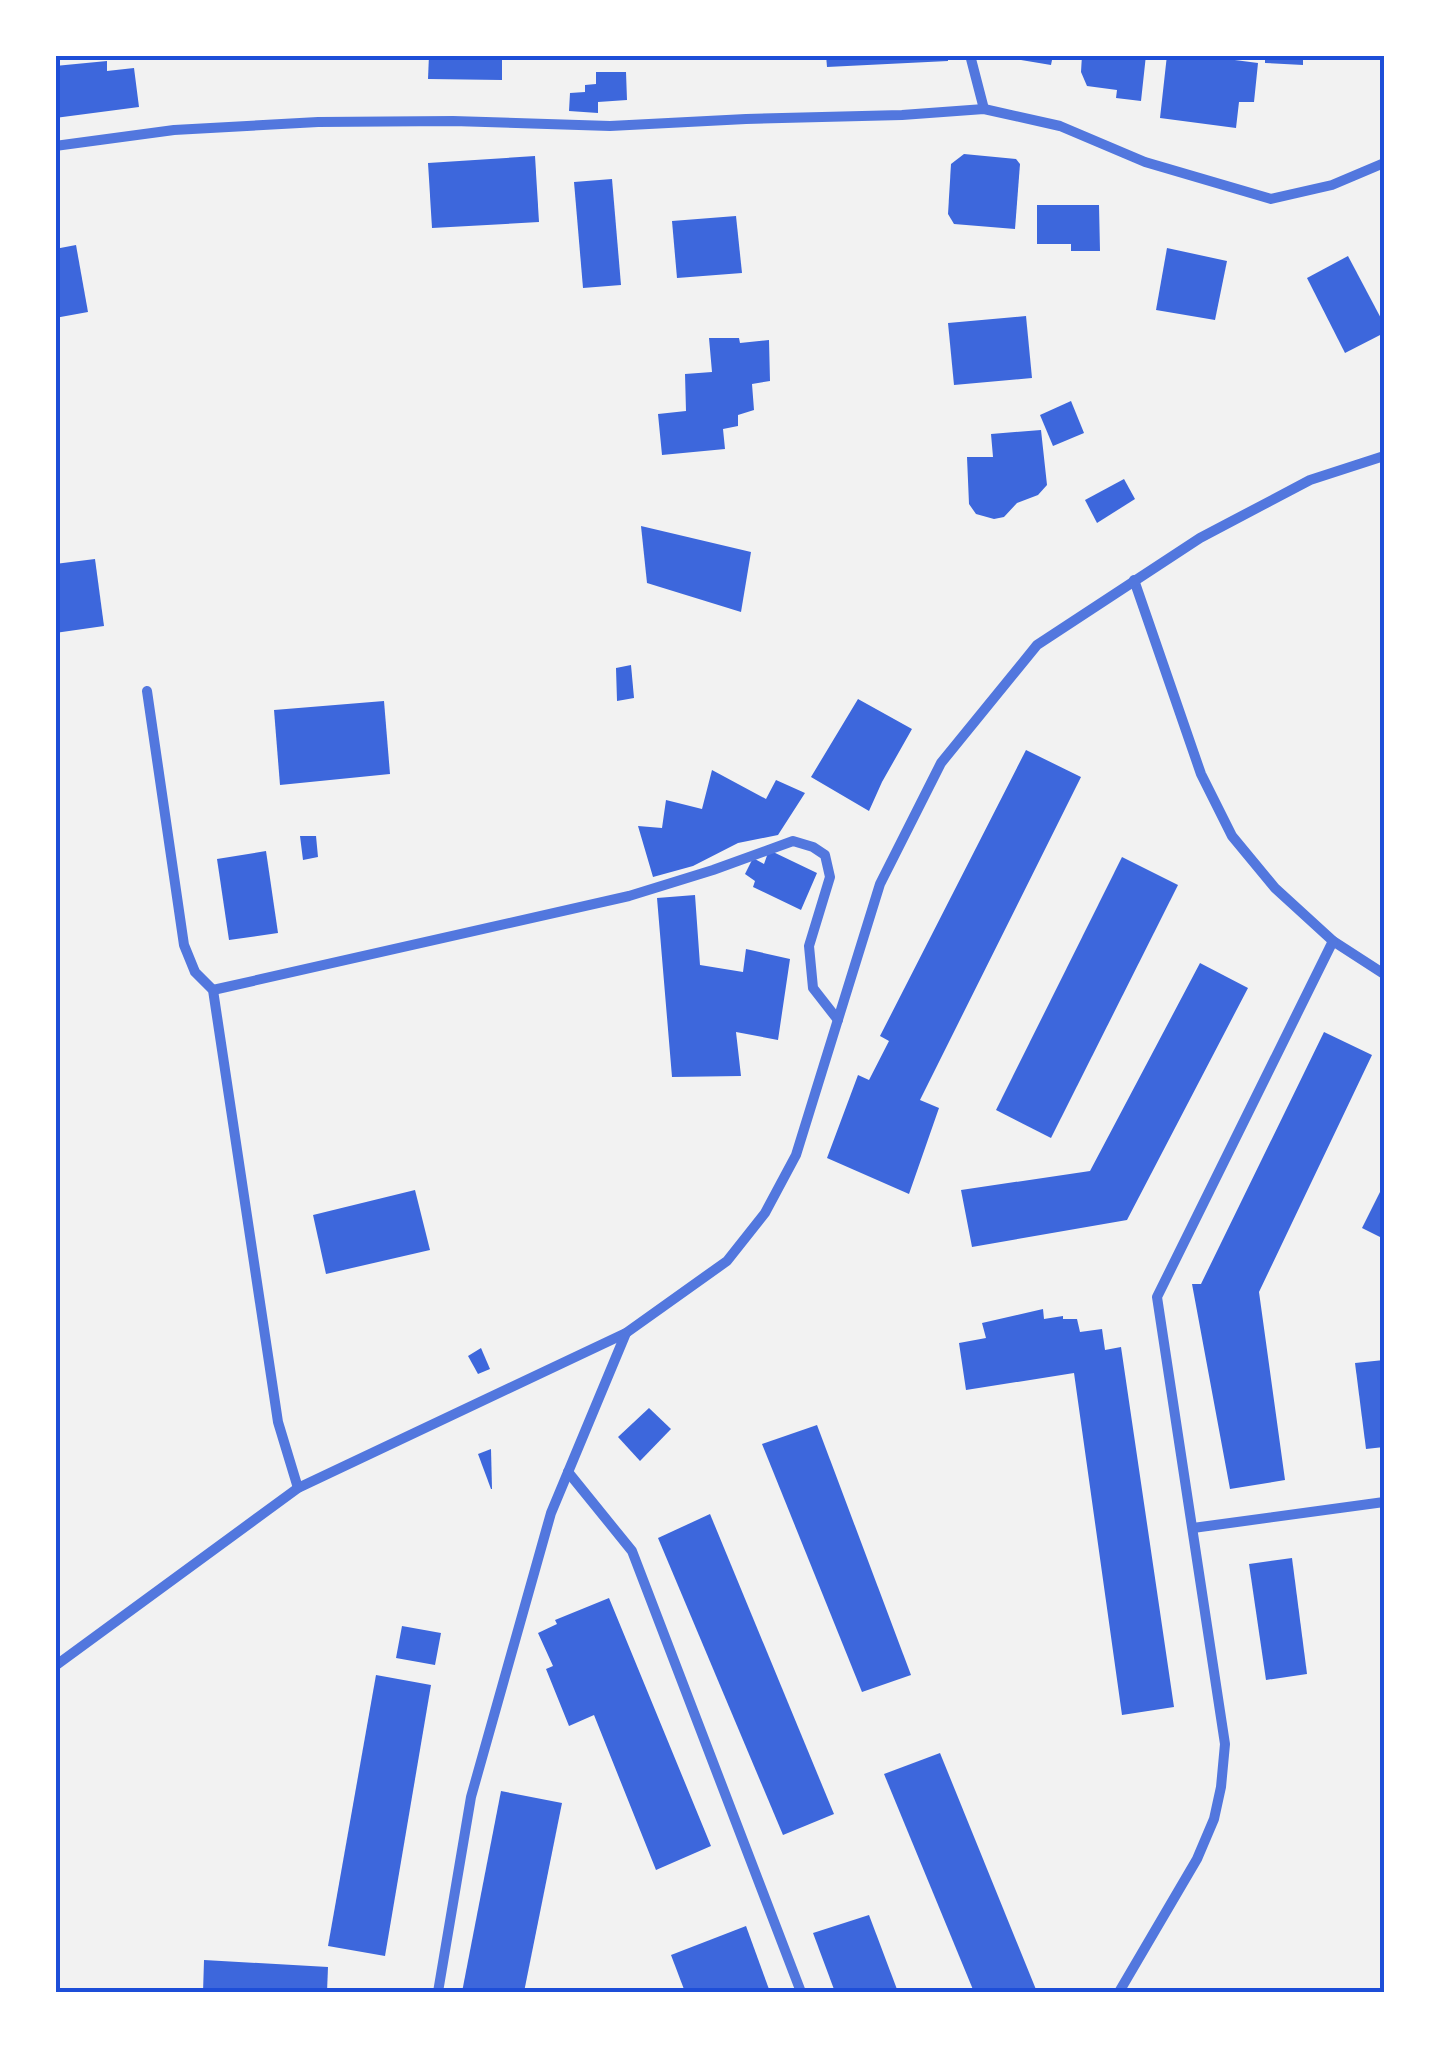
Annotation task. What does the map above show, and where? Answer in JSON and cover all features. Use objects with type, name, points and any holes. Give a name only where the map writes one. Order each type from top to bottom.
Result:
[{"type":"street","points":[[970,55],[984,109]]},
{"type":"street","points":[[55,146],[174,130],[318,122],[610,126],[902,116],[984,109],[1060,126],[1145,162],[1271,199],[1332,185],[1384,163]]},
{"type":"street","points":[[55,1666],[298,1488],[626,1332],[727,1260],[765,1214],[796,1155],[880,884],[942,764],[1037,646],[1200,538],[1310,480],[1384,456]]},
{"type":"street","points":[[1134,580],[1201,774],[1232,836],[1275,888],[1333,941],[1384,974]]},
{"type":"street","points":[[147,691],[184,945],[195,972],[213,990],[278,1422],[298,1488]]},
{"type":"street","points":[[213,990],[629,896],[792,840],[825,855],[830,877],[809,946],[813,988],[838,1020]]},
{"type":"street","points":[[1119,1992],[1197,1859],[1214,1819],[1225,1744],[1157,1297],[1333,941]]},
{"type":"street","points":[[438,1992],[471,1798],[551,1512],[626,1332]]},
{"type":"street","points":[[568,1472],[632,1550],[801,1992]]},
{"type":"street","points":[[1192,1528],[1384,1502]]},
{"type":"building","points":[[429,55],[502,55],[502,80],[428,79]]},
{"type":"building","points":[[826,55],[948,55],[948,61],[827,67]]},
{"type":"building","points":[[1022,55],[1053,55],[1051,65],[1021,60]]},
{"type":"building","points":[[1082,55],[1146,55],[1141,101],[1116,98],[1117,90],[1087,86],[1081,72]]},
{"type":"building","points":[[1167,55],[1258,63],[1254,102],[1239,102],[1236,128],[1160,118]]},
{"type":"building","points":[[1265,55],[1303,55],[1303,65],[1265,63]]},
{"type":"building","points":[[107,61],[107,71],[134,68],[139,107],[55,118],[55,66]]},
{"type":"building","points":[[596,72],[626,72],[627,100],[598,102],[598,113],[569,111],[570,93],[585,92],[585,85],[596,84]]},
{"type":"building","points":[[964,154],[1016,159],[1020,164],[1015,229],[954,224],[948,214],[951,164]]},
{"type":"building","points":[[535,156],[539,222],[432,228],[428,163]]},
{"type":"building","points":[[612,179],[621,285],[583,288],[574,182]]},
{"type":"building","points":[[1037,205],[1099,205],[1100,251],[1071,251],[1071,244],[1037,244]]},
{"type":"building","points":[[736,216],[742,273],[677,278],[672,221]]},
{"type":"building","points":[[76,245],[88,312],[55,318],[55,249]]},
{"type":"building","points":[[1167,248],[1227,261],[1215,320],[1156,310]]},
{"type":"building","points":[[1348,256],[1384,324],[1384,333],[1345,353],[1307,278]]},
{"type":"building","points":[[1026,316],[1032,378],[954,385],[948,323]]},
{"type":"building","points":[[709,338],[739,338],[740,343],[769,340],[770,381],[752,384],[754,410],[738,415],[738,426],[723,429],[725,449],[662,455],[658,414],[686,411],[685,374],[712,372]]},
{"type":"building","points":[[1071,401],[1084,433],[1053,446],[1040,415]]},
{"type":"building","points":[[1041,430],[1047,485],[1038,495],[1017,503],[1004,517],[994,519],[976,514],[969,504],[967,457],[993,457],[991,434]]},
{"type":"building","points":[[1124,479],[1135,499],[1097,523],[1085,500]]},
{"type":"building","points":[[641,526],[751,552],[741,612],[647,583]]},
{"type":"building","points":[[95,559],[104,626],[55,633],[55,564]]},
{"type":"building","points":[[631,665],[634,698],[617,701],[616,668]]},
{"type":"building","points":[[858,699],[912,729],[869,811],[811,777]]},
{"type":"building","points":[[384,701],[390,774],[280,785],[274,710]]},
{"type":"building","points":[[1026,750],[1081,777],[920,1100],[939,1108],[909,1194],[827,1158],[858,1075],[869,1080],[889,1041],[880,1036]]},
{"type":"building","points":[[712,770],[766,799],[776,780],[805,793],[778,835],[738,843],[693,866],[653,877],[638,826],[662,828],[666,800],[702,809]]},
{"type":"building","points":[[300,836],[316,836],[318,857],[303,860]]},
{"type":"building","points":[[769,850],[817,873],[801,910],[753,887],[755,881],[745,874],[753,858],[764,864]]},
{"type":"building","points":[[266,851],[278,933],[229,940],[217,859]]},
{"type":"building","points":[[1122,857],[1178,885],[1051,1138],[996,1110]]},
{"type":"building","points":[[695,895],[700,965],[743,972],[746,949],[790,959],[778,1040],[736,1032],[741,1076],[672,1077],[657,898]]},
{"type":"building","points":[[1200,963],[1248,988],[1127,1220],[972,1247],[961,1190],[1090,1171]]},
{"type":"building","points":[[1324,1032],[1372,1055],[1259,1292],[1285,1480],[1230,1489],[1192,1284],[1201,1284]]},
{"type":"building","points":[[1384,1184],[1384,1239],[1362,1228]]},
{"type":"building","points":[[415,1190],[430,1250],[326,1274],[313,1215]]},
{"type":"building","points":[[1043,1309],[1044,1319],[1077,1319],[1080,1332],[1102,1329],[1105,1350],[1121,1347],[1174,1707],[1122,1715],[1074,1373],[966,1390],[959,1343],[986,1338],[982,1323]]},
{"type":"building","points":[[481,1348],[490,1369],[478,1374],[468,1356]]},
{"type":"building","points":[[1384,1360],[1384,1447],[1366,1449],[1355,1363]]},
{"type":"building","points":[[649,1408],[671,1429],[640,1461],[618,1437]]},
{"type":"building","points":[[817,1425],[911,1675],[862,1692],[762,1444]]},
{"type":"building","points":[[491,1449],[492,1489],[478,1454]]},
{"type":"building","points":[[710,1514],[834,1814],[783,1835],[658,1538]]},
{"type":"building","points":[[1292,1558],[1307,1674],[1266,1680],[1249,1564]]},
{"type":"building","points":[[609,1598],[711,1846],[656,1870],[594,1715],[569,1726],[546,1669],[553,1666],[538,1633],[557,1624],[555,1620]]},
{"type":"building","points":[[402,1626],[441,1633],[435,1665],[396,1658]]},
{"type":"building","points":[[376,1675],[431,1685],[385,1956],[328,1946]]},
{"type":"building","points":[[940,1753],[1037,1992],[974,1992],[884,1774]]},
{"type":"building","points":[[501,1791],[562,1803],[524,1992],[462,1992]]},
{"type":"building","points":[[869,1915],[898,1992],[835,1992],[813,1933]]},
{"type":"building","points":[[746,1926],[770,1992],[685,1992],[671,1955]]},
{"type":"building","points":[[204,1960],[328,1967],[327,1992],[203,1992]]}]
